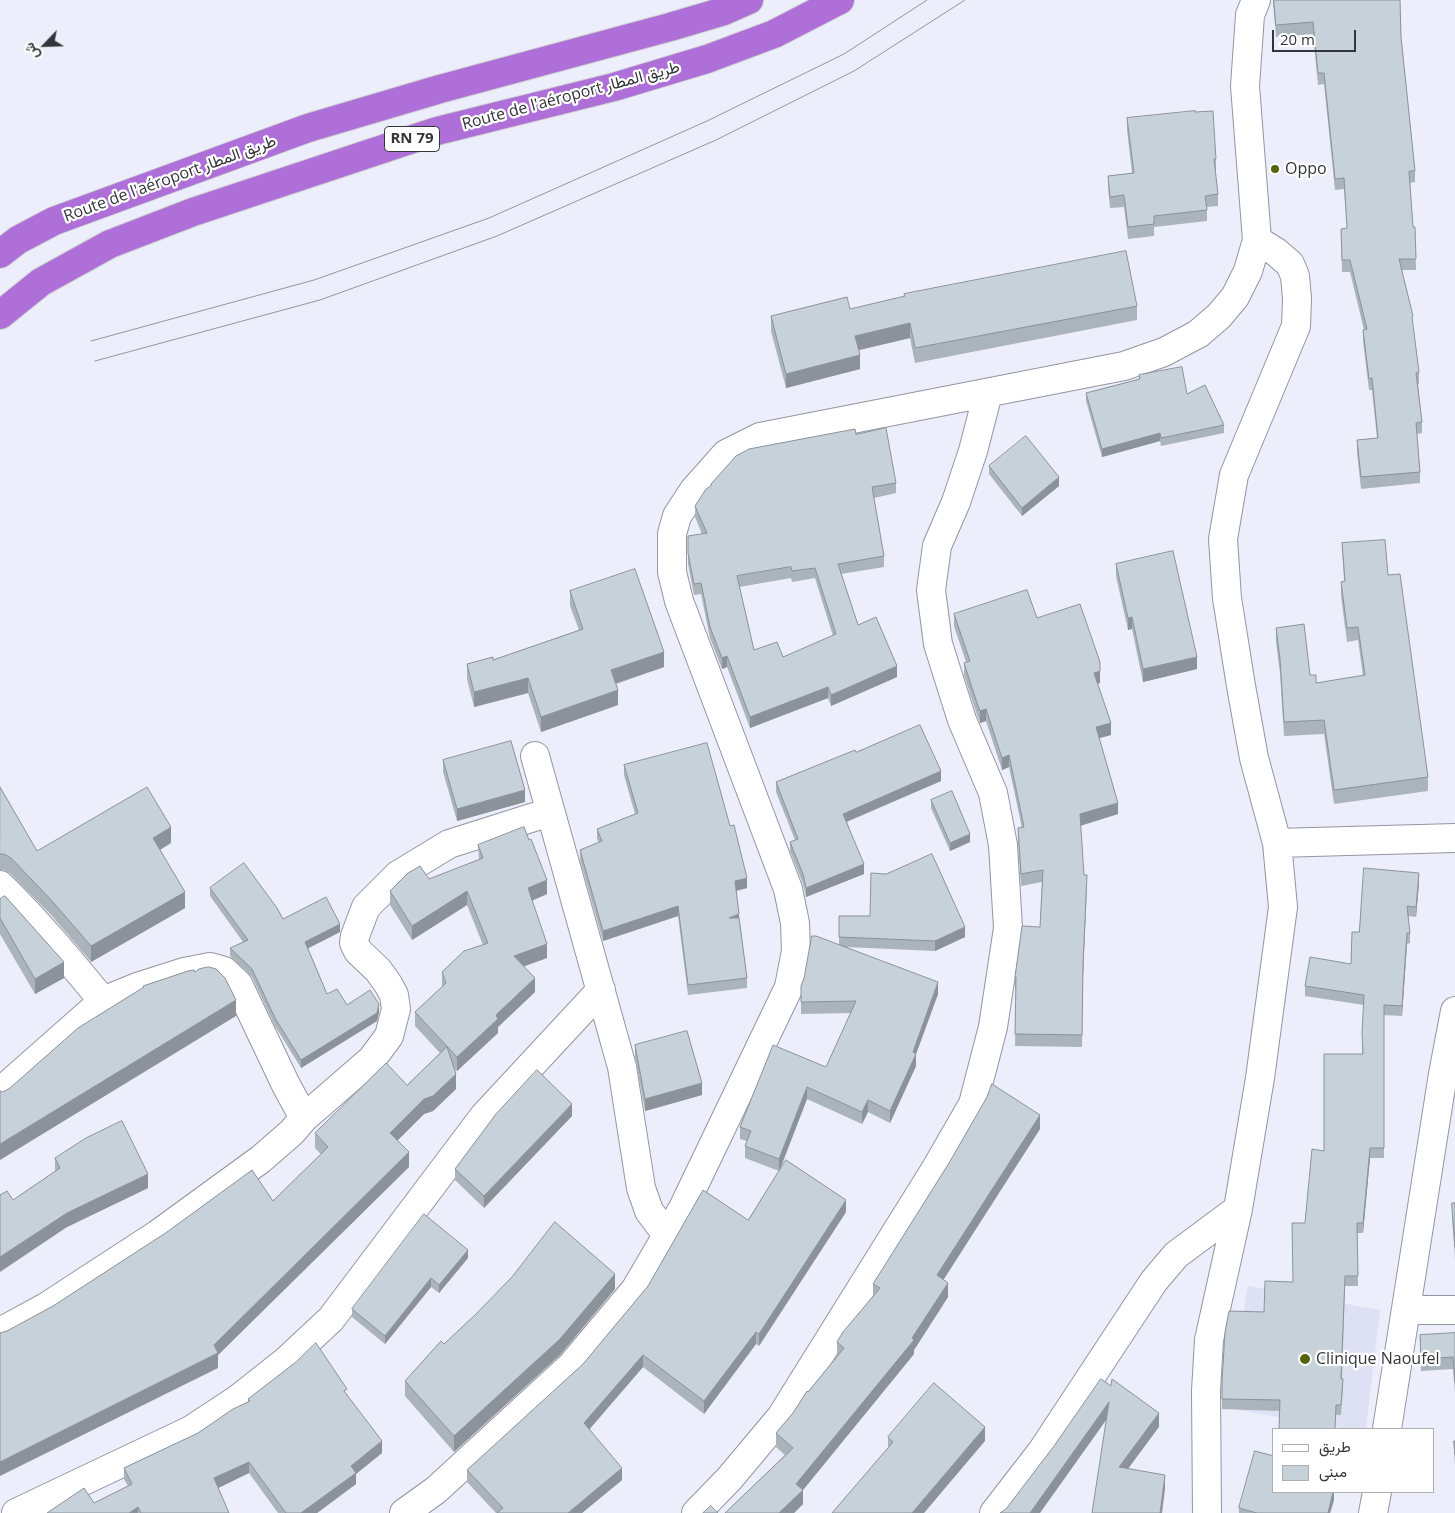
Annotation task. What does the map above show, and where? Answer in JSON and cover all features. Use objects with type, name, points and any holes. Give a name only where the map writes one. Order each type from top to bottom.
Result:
[{"type":"highway","name":"Route de l'aéroport طريق المطار","points":[[0,254],[18,240],[54,221],[308,128],[449,86],[670,27],[724,11],[749,0]]},
{"type":"highway","name":"Route de l'aéroport طريق المطار","points":[[0,315],[40,282],[110,244],[193,212],[437,131],[614,87],[707,59],[774,34],[840,0]]},
{"type":"street","points":[[404,1513],[436,1490],[571,1366],[635,1290],[683,1208],[788,987],[796,951],[795,922],[788,889],[679,601],[672,572],[672,534],[677,516],[694,490],[726,454],[760,436],[988,394],[1124,366],[1164,352],[1198,334],[1219,316],[1235,298],[1248,271],[1257,240],[1245,86],[1250,15],[1256,0]]},
{"type":"street","points":[[1207,1513],[1206,1391],[1209,1340],[1238,1209],[1260,1078],[1283,907],[1277,843],[1252,749],[1227,598],[1223,539],[1234,475],[1296,326],[1297,298],[1295,276],[1290,264],[1257,240]]},
{"type":"street","points":[[696,1513],[729,1479],[781,1417],[935,1170],[976,1096],[993,1027],[1008,928],[1003,845],[993,793],[962,720],[938,644],[931,590],[937,546],[956,502],[973,451],[988,394]]},
{"type":"street","points":[[535,756],[622,1067],[640,1188],[649,1211],[667,1235]]},
{"type":"street","points":[[0,1332],[46,1307],[158,1234],[261,1159],[292,1132],[304,1118],[372,1059],[389,1036],[396,1009],[394,995],[378,970],[358,951],[354,943],[366,908],[398,875],[449,844],[550,812]]},
{"type":"street","points":[[1277,843],[1455,838]]},
{"type":"street","points":[[0,885],[69,960],[103,1001]]},
{"type":"street","points":[[0,1092],[103,1001],[140,986],[184,972],[210,967],[224,970],[238,984],[286,1085],[304,1118]]},
{"type":"street","points":[[23,1511],[191,1430],[238,1399],[286,1361],[331,1320],[484,1116],[601,990]]},
{"type":"street","points":[[1387,1428],[1406,1310],[1449,1074],[1455,1011]]},
{"type":"street","points":[[994,1513],[1042,1451],[1154,1281],[1176,1255],[1238,1209]]},
{"type":"street","points":[[1406,1310],[1455,1310]]},
{"type":"street","points":[[1374,1513],[1377,1493]]},
{"type":"shaded area","name":"Clinique Naoufel","points":[[1248,1286],[1380,1310],[1366,1428],[1341,1428],[1227,1408]]},
{"type":"building","points":[[1274,0],[1400,0],[1401,37],[1415,171],[1409,171],[1413,227],[1415,227],[1416,259],[1399,259],[1413,316],[1419,372],[1416,373],[1422,422],[1416,423],[1420,472],[1361,477],[1357,440],[1378,438],[1372,378],[1369,379],[1363,330],[1367,329],[1350,260],[1342,260],[1341,229],[1347,228],[1344,178],[1335,179],[1324,73],[1318,73],[1313,22],[1276,25]]},
{"type":"building","points":[[1213,111],[1216,159],[1214,159],[1218,194],[1205,196],[1207,210],[1154,216],[1154,224],[1128,227],[1124,195],[1110,197],[1108,176],[1134,173],[1127,118]]},
{"type":"building","points":[[1126,251],[1137,306],[915,348],[910,323],[855,336],[860,355],[786,374],[771,316],[847,297],[850,309],[905,296],[904,294]]},
{"type":"building","points":[[1182,367],[1187,394],[1205,385],[1224,425],[1161,438],[1160,433],[1102,449],[1086,393],[1140,379],[1139,375]]},
{"type":"building","points":[[886,428],[896,483],[872,487],[884,556],[838,564],[858,625],[876,617],[897,666],[831,695],[828,687],[750,717],[727,656],[722,658],[710,627],[701,583],[694,584],[688,553],[688,536],[707,533],[695,506],[706,489],[711,486],[736,456],[749,449],[855,429],[856,434]],"holes":[[[791,567],[792,571],[815,568],[836,634],[783,657],[777,642],[754,650],[737,576]]]},
{"type":"building","points":[[1026,436],[1059,477],[1022,508],[989,466]]},
{"type":"building","points":[[1385,540],[1388,575],[1400,574],[1428,777],[1334,790],[1324,720],[1284,722],[1276,628],[1304,624],[1310,675],[1316,675],[1316,683],[1365,675],[1358,627],[1347,628],[1341,582],[1345,581],[1342,543]]},
{"type":"building","points":[[1173,551],[1197,657],[1143,669],[1132,617],[1128,618],[1116,564]]},
{"type":"building","points":[[635,569],[664,652],[611,670],[618,690],[541,717],[528,678],[474,692],[467,664],[493,657],[493,660],[583,629],[570,591]]},
{"type":"building","points":[[1027,590],[1037,618],[1080,604],[1100,662],[1100,671],[1094,673],[1111,723],[1096,727],[1118,803],[1080,814],[1084,875],[1087,875],[1082,1035],[1015,1034],[1015,977],[1022,926],[1040,927],[1043,870],[1021,874],[1018,828],[1024,827],[1009,755],[1002,758],[986,709],[980,711],[964,663],[970,661],[954,614]]},
{"type":"building","points":[[920,725],[941,771],[843,814],[864,864],[806,888],[803,874],[790,842],[798,839],[776,782],[855,750],[856,752]]},
{"type":"building","points":[[511,741],[525,790],[457,809],[443,760]]},
{"type":"building","points":[[707,743],[730,826],[734,825],[747,878],[735,881],[739,914],[729,918],[739,918],[747,978],[688,985],[678,906],[603,931],[580,850],[602,841],[597,829],[638,813],[624,765]]},
{"type":"building","points":[[0,787],[37,851],[147,787],[171,827],[153,838],[185,892],[91,946],[11,858],[0,854]]},
{"type":"building","points":[[952,791],[970,834],[950,843],[931,800]]},
{"type":"building","points":[[524,827],[529,840],[531,839],[547,880],[528,888],[547,944],[514,956],[535,978],[496,1015],[498,1019],[457,1057],[415,1012],[446,983],[442,972],[464,951],[488,943],[467,891],[412,926],[390,891],[408,873],[420,866],[429,879],[483,858],[478,845]]},
{"type":"building","points":[[932,854],[965,927],[935,941],[839,937],[839,916],[870,916],[871,873],[886,874]]},
{"type":"building","points":[[244,863],[283,919],[326,897],[340,924],[305,942],[327,994],[337,989],[347,1005],[370,990],[379,1004],[377,1013],[301,1060],[275,1018],[252,969],[230,948],[248,940],[210,888]]},
{"type":"building","points":[[1364,868],[1419,873],[1416,907],[1407,906],[1410,933],[1407,933],[1402,1006],[1384,1005],[1384,1148],[1370,1148],[1363,1223],[1357,1223],[1358,1276],[1345,1276],[1341,1405],[1336,1405],[1335,1428],[1279,1428],[1280,1400],[1222,1399],[1225,1332],[1229,1311],[1264,1312],[1265,1281],[1293,1282],[1292,1223],[1305,1223],[1312,1149],[1324,1151],[1324,1054],[1363,1054],[1364,995],[1305,986],[1310,957],[1351,964],[1352,932],[1359,932]]},
{"type":"building","points":[[5,896],[64,962],[35,979],[0,918],[0,899]]},
{"type":"building","points":[[812,936],[938,982],[913,1052],[916,1054],[890,1111],[868,1100],[862,1112],[807,1087],[779,1159],[745,1146],[751,1131],[740,1127],[773,1045],[826,1067],[856,1001],[801,1002],[801,986]]},
{"type":"building","points":[[209,967],[216,969],[225,978],[236,1000],[0,1144],[0,1091],[3,1092],[10,1088],[78,1028],[143,986],[188,971],[194,970],[195,972]]},
{"type":"building","points":[[687,1031],[702,1083],[645,1099],[635,1045]]},
{"type":"building","points":[[447,1047],[456,1074],[433,1096],[424,1099],[390,1133],[409,1152],[214,1345],[218,1353],[0,1462],[0,1333],[53,1306],[167,1232],[252,1170],[273,1201],[328,1147],[315,1133],[386,1063],[407,1085]]},
{"type":"building","points":[[537,1070],[572,1104],[484,1196],[455,1169],[496,1114]]},
{"type":"building","points":[[992,1084],[1040,1115],[937,1275],[948,1283],[912,1338],[914,1340],[796,1484],[803,1490],[779,1513],[725,1513],[793,1448],[776,1433],[793,1413],[807,1391],[844,1348],[837,1342],[843,1332],[880,1288],[873,1284],[949,1163],[987,1097]]},
{"type":"building","points":[[122,1121],[148,1174],[67,1213],[0,1257],[0,1195],[7,1191],[13,1200],[60,1168],[55,1158],[86,1138]]},
{"type":"building","points":[[786,1160],[846,1200],[759,1334],[756,1332],[704,1401],[643,1355],[584,1423],[622,1468],[568,1513],[497,1513],[503,1508],[467,1470],[583,1364],[648,1286],[703,1190],[748,1220]]},
{"type":"building","points":[[1452,1203],[1455,1203],[1455,1247]]},
{"type":"building","points":[[424,1214],[468,1250],[439,1285],[431,1278],[385,1336],[352,1309]]},
{"type":"building","points":[[555,1222],[615,1274],[560,1339],[454,1436],[405,1381],[441,1341],[444,1344],[512,1277]]},
{"type":"building","points":[[1455,1333],[1455,1382],[1453,1357],[1421,1359],[1420,1335]]},
{"type":"building","points":[[316,1343],[347,1389],[344,1391],[382,1441],[351,1466],[356,1473],[301,1513],[286,1513],[249,1462],[214,1478],[229,1513],[141,1513],[138,1507],[129,1513],[47,1513],[84,1488],[94,1503],[132,1484],[124,1468],[198,1433],[233,1409],[250,1401],[248,1399],[296,1362]]},
{"type":"building","points":[[1101,1379],[1111,1386],[1112,1379],[1159,1413],[1119,1467],[1165,1475],[1160,1513],[1092,1513],[1109,1402],[1030,1513],[1000,1513],[1006,1509],[1054,1446]]},
{"type":"building","points":[[934,1383],[985,1427],[912,1513],[832,1513],[893,1442],[888,1437]]},
{"type":"building","points":[[1255,1451],[1272,1455],[1272,1493],[1333,1493],[1328,1513],[1257,1513],[1239,1508]]},
{"type":"building","points":[[711,1506],[718,1513],[703,1513]]},
{"type":"tram line","points":[[91,341],[314,280],[489,218],[707,121],[844,54],[927,0]]},
{"type":"tram line","points":[[95,361],[320,300],[497,236],[716,140],[854,71],[965,0]]},
{"type":"place","name":"Oppo","points":[[1275,169]]},
{"type":"place","name":"Clinique Naoufel","points":[[1305,1359]]}]
